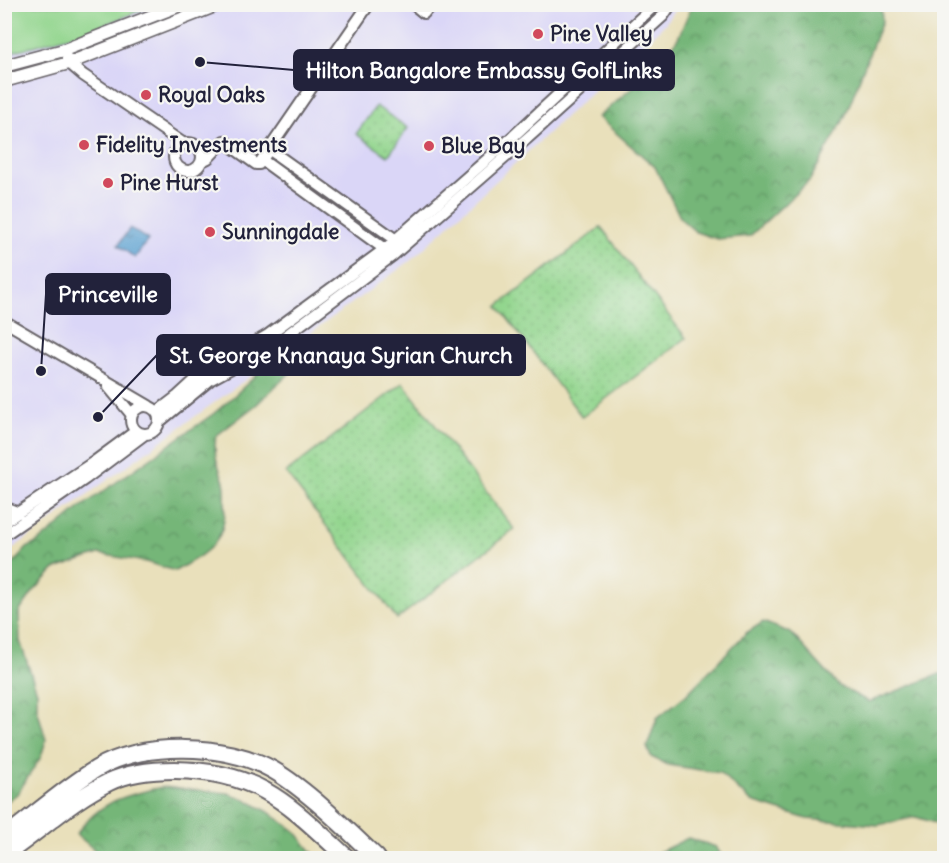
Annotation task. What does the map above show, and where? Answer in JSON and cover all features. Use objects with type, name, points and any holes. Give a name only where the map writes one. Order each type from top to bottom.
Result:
[{"type":"main road","points":[[4,838],[57,795],[110,762],[146,751],[172,748],[197,749],[265,766],[284,777],[310,797],[378,858]]},
{"type":"main road","points":[[4,855],[67,807],[118,778],[140,771],[196,770],[247,781],[275,795],[347,858]]},
{"type":"street","points":[[4,66],[64,50],[183,4],[189,17]]},
{"type":"street","points":[[4,81],[69,63],[220,4]]},
{"type":"street","points":[[184,144],[176,151],[175,162],[178,167],[188,171],[194,170],[224,141],[256,164],[262,160],[369,4]]},
{"type":"street","points":[[413,4],[424,13],[431,4]]},
{"type":"street","points":[[132,415],[139,408],[155,413],[272,346],[389,252],[656,4]]},
{"type":"street","points":[[399,243],[541,126],[663,16],[671,4]]},
{"type":"street","points":[[64,50],[69,63],[184,144],[190,144],[200,150],[202,161]]},
{"type":"street","points":[[270,150],[399,243]]},
{"type":"street","points":[[262,160],[389,252]]},
{"type":"street","points":[[4,321],[155,413]]},
{"type":"street","points":[[101,379],[132,415],[132,424],[141,433]]},
{"type":"street","points":[[4,522],[141,433],[154,431],[155,413]]},
{"type":"street","points":[[4,535],[86,479],[141,433]]},
{"type":"street","points":[[4,507],[19,513]]},
{"type":"shaded area","points":[[155,5],[677,5],[665,24],[410,261],[5,554],[5,54],[88,31]]},
{"type":"green space","points":[[5,5],[155,5],[88,31],[5,54]]},
{"type":"green space","points":[[692,5],[881,5],[882,21],[844,119],[810,180],[750,236],[717,239],[696,232],[681,219],[655,167],[598,117],[661,63],[678,38]]},
{"type":"green space","points":[[376,106],[408,128],[388,156],[356,134]]},
{"type":"green space","points":[[601,227],[686,338],[582,417],[498,306]]},
{"type":"green space","points":[[315,337],[321,352],[293,370],[256,405],[216,436],[216,455],[225,485],[225,506],[222,530],[212,546],[196,559],[175,571],[146,562],[99,554],[55,569],[33,592],[19,612],[20,641],[37,692],[37,708],[46,740],[41,757],[17,794],[5,803],[5,572],[27,548],[213,414],[272,361]]},
{"type":"green space","points":[[403,383],[514,529],[397,619],[286,473]]},
{"type":"green space","points":[[763,622],[791,633],[839,686],[869,702],[944,674],[944,826],[916,817],[878,825],[807,819],[752,802],[720,773],[668,765],[651,757],[647,747],[657,718],[686,695],[746,633]]},
{"type":"green space","points":[[162,787],[228,793],[246,800],[267,811],[295,831],[317,858],[104,858],[76,834],[94,814],[114,801]]},
{"type":"green space","points":[[688,838],[716,847],[723,858],[647,858]]},
{"type":"water","points":[[130,228],[148,240],[135,258],[118,245]]},
{"type":"place","name":"Pine Valley","points":[[538,34]]},
{"type":"place","name":"Hilton Bangalore Embassy GolfLinks","points":[[200,62]]},
{"type":"place","name":"Royal Oaks","points":[[146,95]]},
{"type":"place","name":"Fidelity Investments","points":[[84,145]]},
{"type":"place","name":"Blue Bay","points":[[429,146]]},
{"type":"place","name":"Pine Hurst","points":[[108,183]]},
{"type":"place","name":"Sunningdale","points":[[210,232]]},
{"type":"place","name":"Princeville","points":[[41,371]]},
{"type":"place","name":"St. George Knanaya Syrian Church","points":[[98,417]]}]
